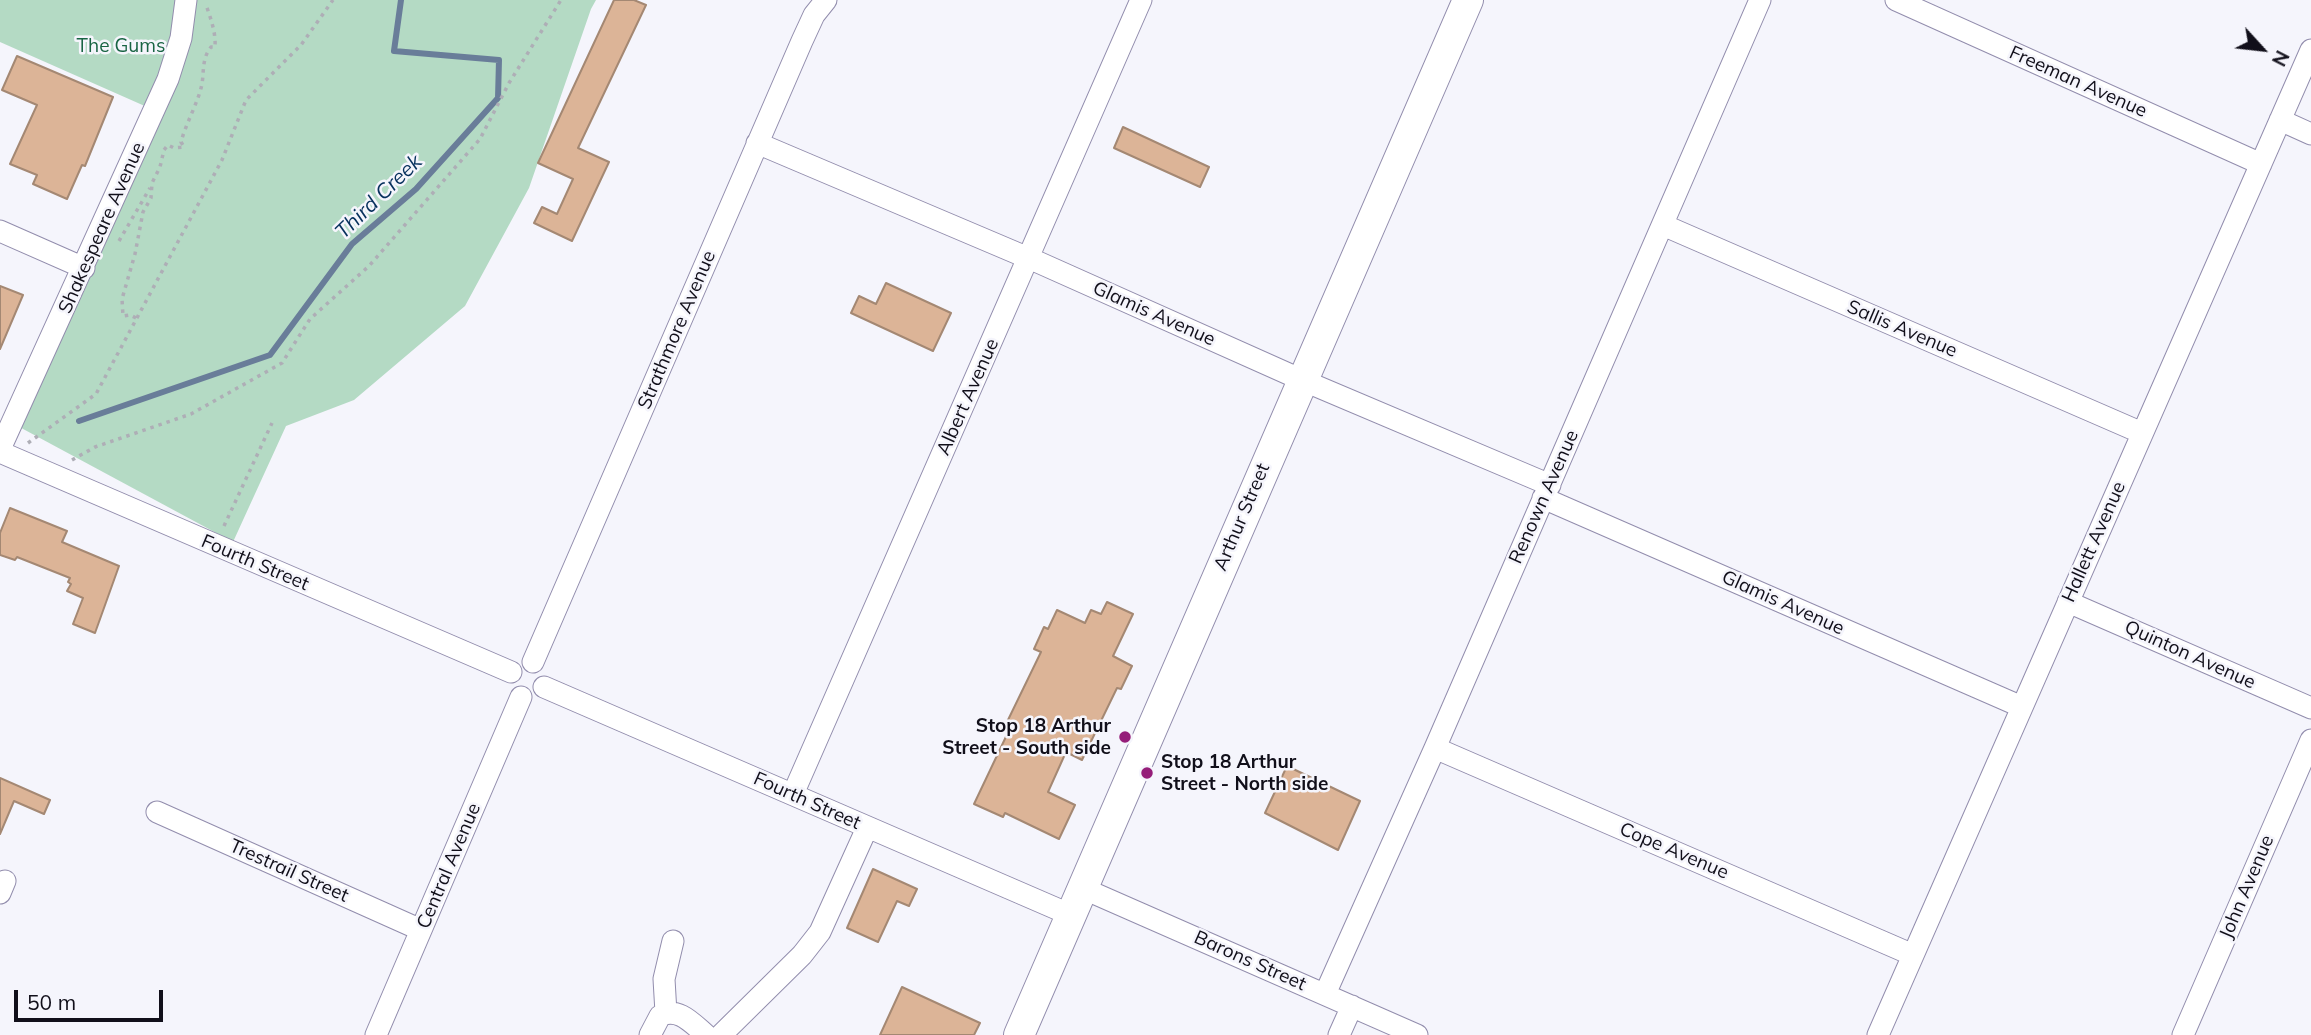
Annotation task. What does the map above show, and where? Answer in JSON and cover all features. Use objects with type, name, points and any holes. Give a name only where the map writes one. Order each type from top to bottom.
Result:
[{"type":"street","name":"Shakespeare Avenue","points":[[3,453],[169,79],[181,38],[186,0]]},
{"type":"street","name":"Strathmore Avenue","points":[[533,662],[757,143],[814,15],[826,0]]},
{"type":"street","name":"Albert Avenue","points":[[793,794],[1141,0]]},
{"type":"street","name":"Arthur Street","points":[[1019,1035],[1468,0]]},
{"type":"street","name":"Renown Avenue","points":[[1325,994],[1435,748],[1760,0]]},
{"type":"street","name":"Freeman Avenue","points":[[1896,0],[2261,164]]},
{"type":"street","name":"Hallett Avenue","points":[[1878,1035],[2311,50]]},
{"type":"street","points":[[2280,120],[2311,134]]},
{"type":"street","name":"Glamis Avenue","points":[[757,143],[1029,258],[2022,707]]},
{"type":"street","name":"Sallis Avenue","points":[[1663,225],[2142,433]]},
{"type":"street","points":[[0,231],[85,268]]},
{"type":"street","name":"Fourth Street","points":[[3,453],[511,672]]},
{"type":"street","name":"Quinton Avenue","points":[[2068,602],[2311,708]]},
{"type":"street","points":[[533,662],[544,674],[544,687],[533,697],[522,697],[510,686],[511,672],[521,663],[533,662]]},
{"type":"street","name":"Fourth Street","points":[[544,687],[867,828],[1076,901]]},
{"type":"street","name":"Central Avenue","points":[[376,1035],[522,697]]},
{"type":"street","name":"John Avenue","points":[[2183,1035],[2311,740]]},
{"type":"street","name":"Cope Avenue","points":[[1435,748],[1913,955]]},
{"type":"street","name":"Trestrail Street","points":[[157,812],[421,930]]},
{"type":"street","points":[[721,1035],[802,955],[820,932],[867,828]]},
{"type":"street","name":"Barons Street","points":[[1076,901],[1325,994],[1417,1035]]},
{"type":"street","points":[[666,1013],[664,979],[673,942]]},
{"type":"street","points":[[1339,1035],[1352,1006]]},
{"type":"street","points":[[650,1035],[660,1016],[666,1013],[679,1014],[705,1035]]},
{"type":"path","points":[[136,318],[123,316],[121,299],[135,254],[143,212],[149,203],[166,146],[184,147],[181,142],[190,123],[201,85],[207,51],[215,47],[216,35],[209,21],[206,0]]},
{"type":"path","points":[[3,453],[38,437],[96,394],[222,160],[246,100],[301,45],[333,0]]},
{"type":"path","points":[[50,474],[95,447],[191,414],[282,363],[310,318],[369,266],[480,139],[509,83],[561,0]]},
{"type":"path","points":[[117,243],[155,178]]},
{"type":"path","points":[[215,545],[272,423]]},
{"type":"green space","name":"The Gums","points":[[0,0],[175,0],[170,41],[147,107],[0,42]]},
{"type":"green space","points":[[186,0],[596,0],[529,188],[465,306],[354,400],[286,426],[233,542],[12,423],[168,79]]},
{"type":"building","points":[[614,0],[634,0],[646,5],[578,148],[609,162],[572,241],[534,223],[542,207],[557,214],[573,179],[538,163]]},
{"type":"building","points":[[17,56],[113,97],[85,166],[82,165],[67,199],[33,184],[37,175],[10,164],[37,105],[2,90]]},
{"type":"building","points":[[1123,127],[1209,167],[1200,187],[1114,148]]},
{"type":"building","points":[[886,283],[951,313],[933,351],[851,313],[859,296],[876,304]]},
{"type":"building","points":[[0,286],[23,295],[0,349]]},
{"type":"building","points":[[10,508],[67,531],[62,542],[119,566],[95,633],[73,624],[83,598],[67,591],[71,584],[68,582],[70,578],[17,557],[15,560],[0,555],[0,533]]},
{"type":"building","points":[[1107,602],[1133,614],[1113,656],[1132,666],[1121,689],[1117,688],[1082,760],[1066,752],[1048,792],[1075,805],[1059,839],[1005,813],[1003,817],[974,804],[1012,724],[1007,722],[1041,652],[1034,649],[1044,627],[1048,629],[1057,610],[1085,623],[1091,610],[1101,614]]},
{"type":"building","points":[[1287,766],[1360,801],[1338,850],[1265,813]]},
{"type":"building","points":[[0,778],[50,800],[44,814],[14,801],[0,834]]},
{"type":"building","points":[[873,869],[917,889],[909,906],[897,901],[878,942],[847,928]]},
{"type":"building","points":[[902,987],[980,1023],[974,1035],[880,1035]]},
{"type":"waterway","name":"Third Creek","points":[[79,421],[270,355],[352,244],[416,189],[498,98],[499,60],[394,51],[401,0]]},
{"type":"place","name":"Stop 18 Arthur Street - South side","points":[[1125,737]]},
{"type":"place","name":"Stop 18 Arthur Street - North side","points":[[1147,773]]}]
